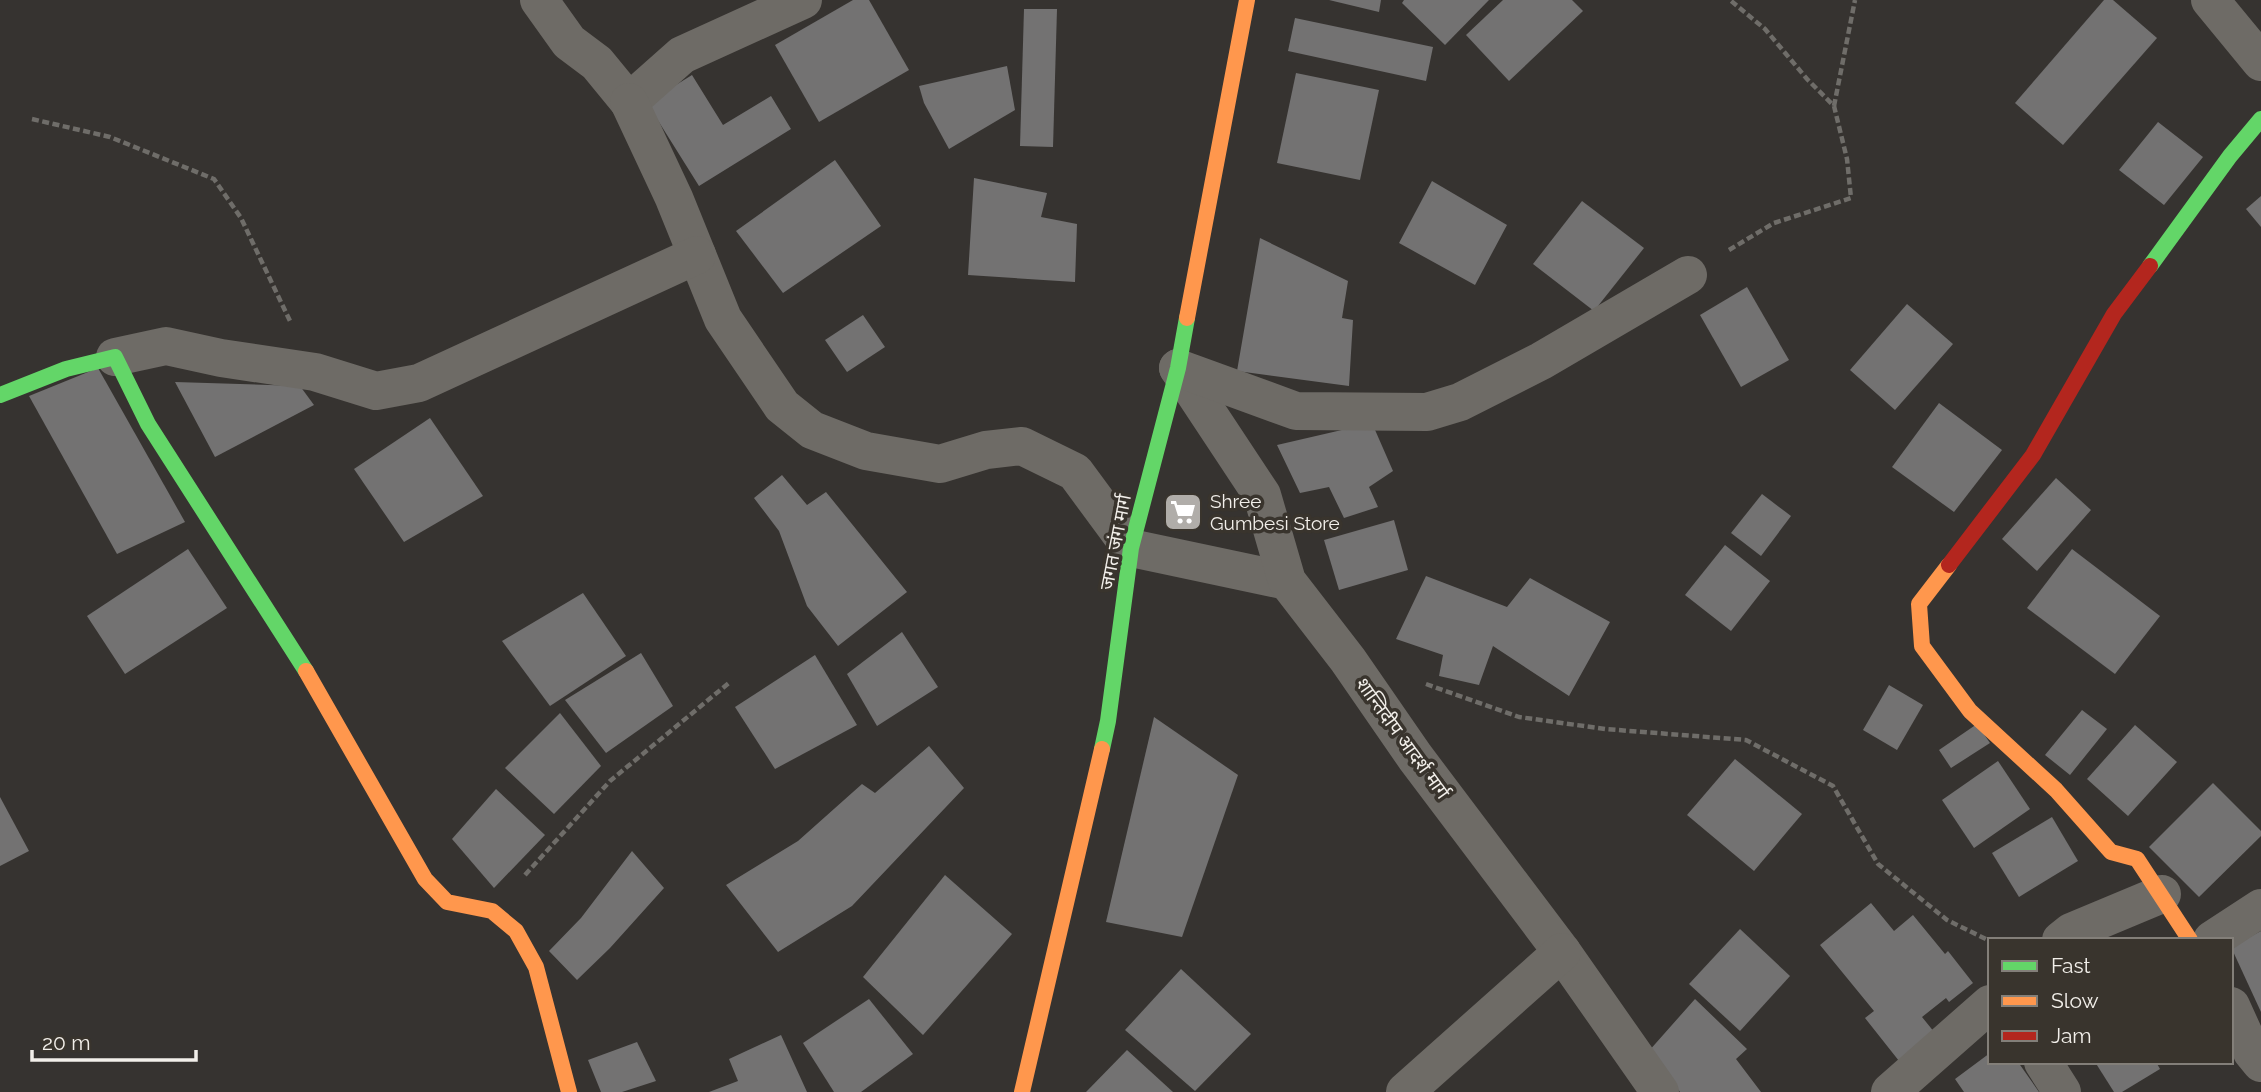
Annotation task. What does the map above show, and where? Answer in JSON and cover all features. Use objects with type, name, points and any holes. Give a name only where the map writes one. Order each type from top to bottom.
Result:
[{"type":"street","points":[[539,0],[569,42],[597,63],[629,102],[674,198],[723,319],[782,406],[812,430],[866,452],[940,464],[986,450],[1022,446],[1074,472],[1131,548],[1287,581]]},
{"type":"street","points":[[629,102],[682,55],[803,0]]},
{"type":"street","name":"जगत जंग मार्ग","points":[[1022,1092],[1108,721],[1131,548],[1178,368],[1247,0]]},
{"type":"street","points":[[2210,0],[2261,62]]},
{"type":"street","points":[[2189,938],[2137,859],[2111,852],[2056,790],[1970,711],[1922,646],[1919,604],[2033,454],[2114,314],[2230,156],[2261,119]]},
{"type":"street","points":[[0,395],[65,369],[166,346],[221,358],[315,372],[376,391],[419,383],[697,255]]},
{"type":"street","points":[[1178,368],[1296,411],[1427,412],[1460,402],[1541,360],[1688,275]]},
{"type":"street","points":[[115,358],[148,424],[322,696],[425,879],[447,902],[492,911],[516,931],[536,967],[569,1092]]},
{"type":"street","name":"शान्तिदीप आदर्श मार्ग","points":[[1178,368],[1262,495],[1287,581],[1562,952],[1660,1092]]},
{"type":"street","points":[[2064,938],[2071,932],[2162,894]]},
{"type":"street","points":[[2215,938],[2261,908]]},
{"type":"street","points":[[1405,1092],[1562,952]]},
{"type":"street","points":[[1890,1092],[1988,1005]]},
{"type":"street","points":[[2233,1010],[2252,1052],[2261,1063]]},
{"type":"street","points":[[2044,1064],[2062,1092]]},
{"type":"path","points":[[1730,0],[1765,29],[1834,106]]},
{"type":"path","points":[[1688,275],[1774,223],[1852,198],[1847,159],[1834,106],[1855,0]]},
{"type":"path","points":[[32,119],[110,136],[214,179],[241,218],[315,372]]},
{"type":"path","points":[[492,911],[610,781],[730,682]]},
{"type":"path","points":[[1425,684],[1519,717],[1605,729],[1746,740],[1833,786],[1878,864],[1947,920],[1988,940]]},
{"type":"building","points":[[853,0],[869,0],[909,70],[819,122],[775,45]]},
{"type":"building","points":[[1329,0],[1381,0],[1379,12]]},
{"type":"building","points":[[1404,0],[1489,0],[1445,45],[1402,3]]},
{"type":"building","points":[[1503,0],[1572,0],[1583,11],[1509,81],[1466,35]]},
{"type":"building","points":[[2104,0],[2113,0],[2157,38],[2063,145],[2015,103]]},
{"type":"building","points":[[1024,9],[1057,9],[1053,147],[1020,146]]},
{"type":"building","points":[[1295,18],[1433,47],[1426,81],[1288,51]]},
{"type":"building","points":[[1007,66],[1015,110],[949,149],[924,103],[919,86]]},
{"type":"building","points":[[1296,73],[1379,90],[1360,180],[1277,163]]},
{"type":"building","points":[[692,75],[723,125],[771,96],[791,129],[699,186],[647,103]]},
{"type":"building","points":[[2158,122],[2203,157],[2164,205],[2119,170]]},
{"type":"building","points":[[835,160],[881,226],[783,293],[736,231]]},
{"type":"building","points":[[974,178],[1047,193],[1041,217],[1077,224],[1075,282],[968,275]]},
{"type":"building","points":[[1432,181],[1507,225],[1475,285],[1399,243]]},
{"type":"building","points":[[2261,196],[2261,227],[2246,209]]},
{"type":"building","points":[[1582,201],[1644,248],[1594,311],[1533,264]]},
{"type":"building","points":[[1260,238],[1348,281],[1342,318],[1353,320],[1349,386],[1237,371]]},
{"type":"building","points":[[1747,287],[1789,360],[1741,387],[1700,315]]},
{"type":"building","points":[[1907,304],[1953,344],[1895,410],[1850,370]]},
{"type":"building","points":[[863,315],[885,347],[847,372],[825,340]]},
{"type":"building","points":[[98,368],[185,522],[117,554],[29,396]]},
{"type":"building","points":[[175,382],[300,386],[314,405],[215,457]]},
{"type":"building","points":[[1939,403],[2002,450],[1954,512],[1892,467]]},
{"type":"building","points":[[430,418],[483,496],[404,542],[354,469]]},
{"type":"building","points":[[1372,423],[1393,471],[1369,487],[1378,507],[1344,518],[1329,487],[1300,493],[1277,445]]},
{"type":"building","points":[[782,475],[807,505],[826,492],[907,592],[838,646],[807,606],[779,531],[754,498]]},
{"type":"building","points":[[2056,478],[2091,510],[2037,571],[2002,539]]},
{"type":"building","points":[[1762,494],[1791,516],[1761,556],[1731,533]]},
{"type":"building","points":[[1394,520],[1408,570],[1339,590],[1324,540]]},
{"type":"building","points":[[1725,545],[1770,581],[1731,631],[1685,595]]},
{"type":"building","points":[[188,549],[227,608],[125,674],[87,616]]},
{"type":"building","points":[[2072,549],[2160,616],[2115,674],[2027,608]]},
{"type":"building","points":[[1426,576],[1507,607],[1530,578],[1610,622],[1569,696],[1493,646],[1479,685],[1439,676],[1443,655],[1396,639]]},
{"type":"building","points":[[583,593],[626,656],[550,706],[502,641]]},
{"type":"building","points":[[902,632],[938,687],[877,726],[847,674]]},
{"type":"building","points":[[641,653],[673,706],[606,753],[565,700]]},
{"type":"building","points":[[815,655],[857,725],[775,769],[735,707]]},
{"type":"building","points":[[1889,685],[1923,705],[1897,750],[1863,730]]},
{"type":"building","points":[[2082,710],[2107,729],[2070,775],[2045,755]]},
{"type":"building","points":[[560,713],[601,766],[554,814],[505,768]]},
{"type":"building","points":[[1154,717],[1238,775],[1182,937],[1106,922]]},
{"type":"building","points":[[1977,724],[1990,743],[1951,768],[1939,750]]},
{"type":"building","points":[[2135,725],[2177,762],[2128,816],[2087,779]]},
{"type":"building","points":[[929,746],[964,788],[852,906],[778,952],[726,885],[798,841],[862,784],[875,793]]},
{"type":"building","points":[[1735,759],[1802,814],[1754,871],[1687,815]]},
{"type":"building","points":[[1998,761],[2030,809],[1974,848],[1942,800]]},
{"type":"building","points":[[2213,783],[2261,831],[2261,836],[2199,897],[2149,847]]},
{"type":"building","points":[[496,789],[545,835],[494,888],[452,839]]},
{"type":"building","points":[[0,797],[29,851],[0,866]]},
{"type":"building","points":[[2052,817],[2078,861],[2019,897],[1992,853]]},
{"type":"building","points":[[632,851],[664,888],[577,980],[549,951],[581,918]]},
{"type":"building","points":[[945,875],[1012,934],[923,1035],[863,977]]},
{"type":"building","points":[[1871,903],[1894,931],[1913,915],[1945,954],[1948,951],[1973,983],[1949,1002],[1946,998],[1922,1017],[1939,1038],[1903,1066],[1865,1018],[1874,1011],[1820,945]]},
{"type":"building","points":[[1740,929],[1790,976],[1740,1031],[1689,984]]},
{"type":"building","points":[[2261,931],[2261,1012],[2233,951],[2233,946]]},
{"type":"building","points":[[1181,969],[1251,1034],[1195,1091],[1125,1030]]},
{"type":"building","points":[[869,999],[913,1054],[861,1092],[834,1092],[803,1043]]},
{"type":"building","points":[[1695,999],[1747,1049],[1736,1059],[1761,1092],[1680,1092],[1648,1052]]},
{"type":"building","points":[[781,1035],[807,1092],[709,1092],[738,1081],[729,1059]]},
{"type":"building","points":[[637,1042],[656,1081],[622,1092],[601,1092],[588,1060]]},
{"type":"building","points":[[1127,1050],[1173,1092],[1086,1092]]},
{"type":"building","points":[[1988,1054],[1988,1064],[2019,1064],[2039,1092],[1964,1092],[1955,1079]]},
{"type":"building","points":[[2096,1064],[2157,1064],[2160,1069],[2122,1092],[2114,1092]]},
{"type":"traffic: fast","points":[[2150,266],[2230,156],[2261,119]]},
{"type":"traffic: fast","points":[[1102,749],[1131,548],[1178,368],[1187,318]]},
{"type":"traffic: fast","points":[[0,395],[66,369],[115,357],[148,424],[306,671]]},
{"type":"traffic: slow","points":[[1187,318],[1247,0]]},
{"type":"traffic: slow","points":[[1949,565],[1919,604],[1922,646],[1970,711],[2056,790],[2111,852],[2137,859],[2189,938]]},
{"type":"traffic: slow","points":[[306,671],[425,879],[447,902],[492,911],[516,931],[536,967],[569,1092]]},
{"type":"traffic: slow","points":[[1022,1092],[1102,749]]},
{"type":"traffic: jam","points":[[1949,565],[2033,455],[2114,314],[2150,266]]},
{"type":"place","name":"Shree Gumbesi Store","points":[[1183,512]]}]
